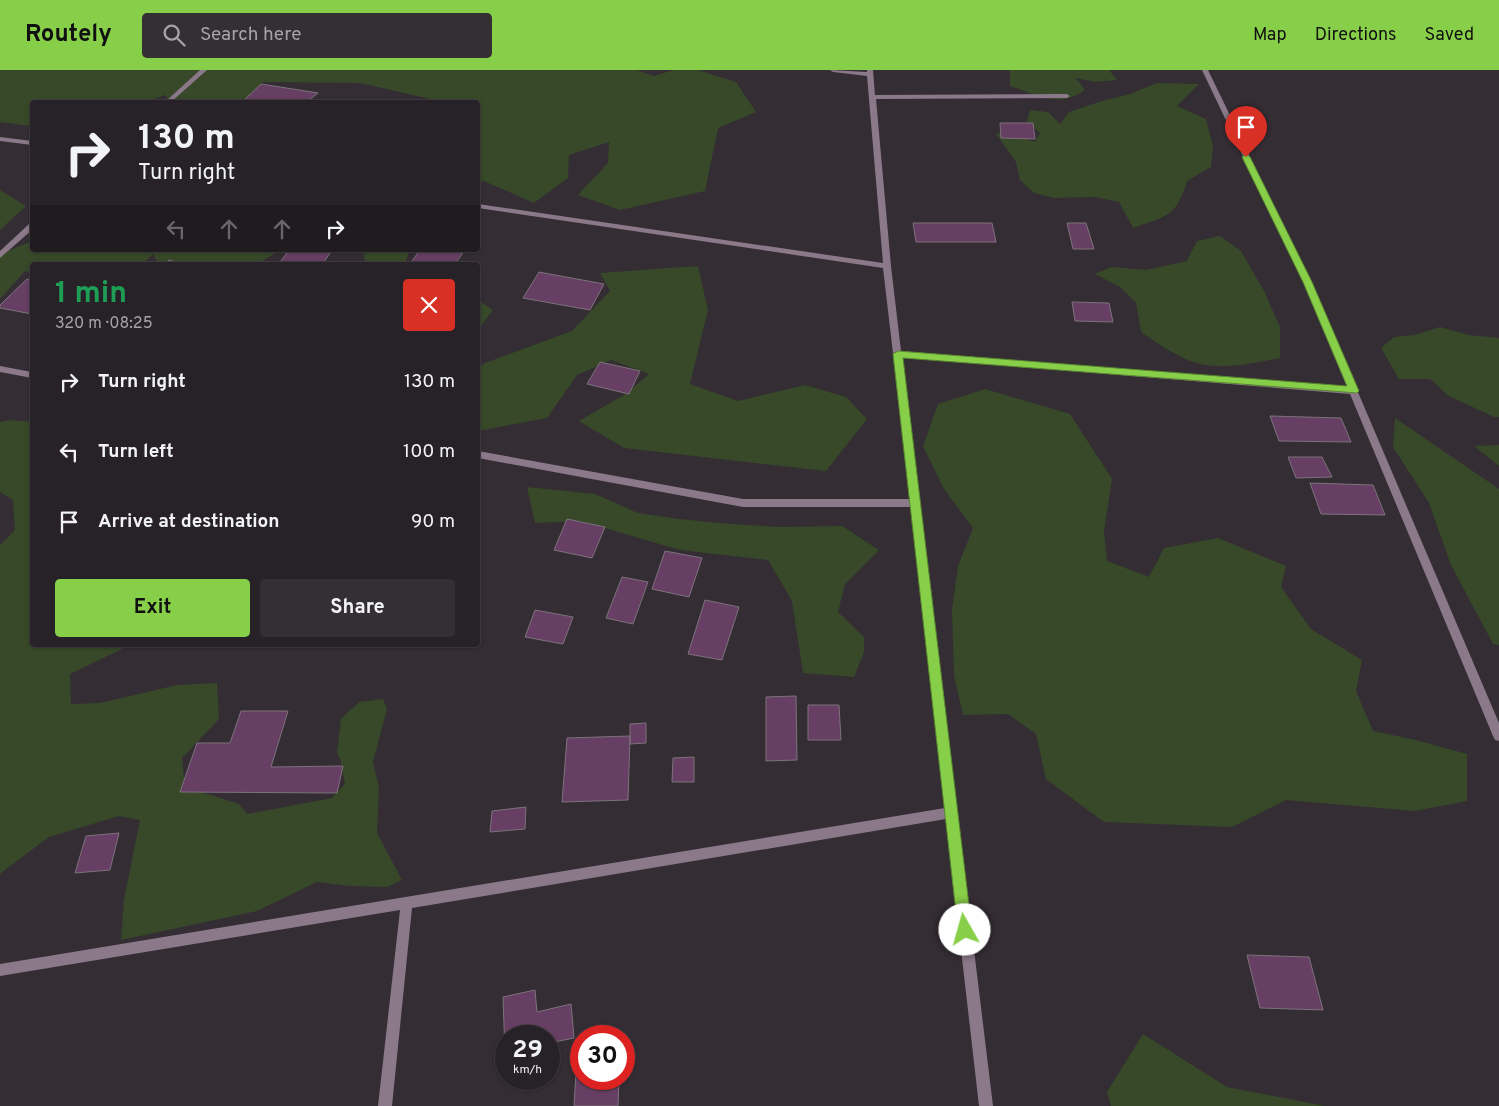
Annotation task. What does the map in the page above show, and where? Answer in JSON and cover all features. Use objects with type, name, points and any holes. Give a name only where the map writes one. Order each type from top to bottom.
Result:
[{"type":"street","points":[[170,100],[204,70]]},
{"type":"street","points":[[833,70],[870,72],[887,266],[986,1106]]},
{"type":"street","points":[[1204,70],[1307,282],[1499,736]]},
{"type":"street","points":[[873,98],[1067,96]]},
{"type":"street","points":[[0,139],[30,143]]},
{"type":"street","points":[[480,206],[887,266]]},
{"type":"street","points":[[0,255],[30,228]]},
{"type":"street","points":[[898,354],[1354,391]]},
{"type":"street","points":[[0,369],[30,374]]},
{"type":"street","points":[[480,455],[743,503],[914,503]]},
{"type":"street","points":[[0,970],[951,813]]},
{"type":"street","points":[[385,1106],[407,902]]},
{"type":"green space","points":[[0,70],[637,70],[654,76],[673,70],[698,70],[736,82],[756,112],[718,128],[705,191],[620,210],[578,195],[608,163],[609,142],[569,155],[568,178],[534,203],[484,181],[480,182],[480,100],[435,100],[360,83],[263,82],[251,94],[253,100],[169,100],[165,95],[152,100],[30,100],[30,126],[0,122]]},
{"type":"green space","points":[[1010,70],[1109,70],[1117,80],[1095,82],[1076,78],[1085,90],[1066,99],[1057,99],[1039,96],[1010,86]]},
{"type":"green space","points":[[1157,83],[1199,84],[1177,106],[1206,119],[1213,146],[1211,167],[1187,181],[1179,202],[1168,214],[1133,228],[1119,202],[1095,197],[1054,198],[1034,193],[1020,180],[1016,162],[996,134],[1009,130],[1019,137],[1035,142],[1040,133],[1027,122],[1030,110],[1048,112],[1060,124],[1069,112],[1130,94]]},
{"type":"green space","points":[[0,190],[26,206],[0,230]]},
{"type":"green space","points":[[1220,236],[1241,251],[1264,291],[1280,327],[1280,358],[1215,366],[1198,364],[1181,357],[1141,332],[1136,303],[1120,287],[1095,274],[1111,267],[1146,270],[1187,261],[1197,241]]},
{"type":"green space","points":[[30,242],[30,252],[277,252],[261,262],[157,262],[153,254],[145,262],[30,262],[30,272],[25,271],[0,299],[0,254]]},
{"type":"green space","points":[[364,252],[409,252],[405,262],[365,262]]},
{"type":"green space","points":[[698,266],[708,310],[690,384],[738,401],[805,385],[846,397],[867,419],[826,471],[624,448],[579,421],[624,395],[649,374],[611,360],[577,375],[547,418],[480,431],[480,366],[572,331],[610,291],[600,273]]},
{"type":"green space","points":[[480,301],[493,310],[480,327]]},
{"type":"green space","points":[[1440,327],[1469,335],[1499,338],[1499,417],[1494,417],[1449,396],[1430,379],[1399,379],[1381,348],[1394,337],[1415,335]]},
{"type":"green space","points":[[985,389],[1070,414],[1112,479],[1104,531],[1107,561],[1149,577],[1164,548],[1218,538],[1286,566],[1281,587],[1311,629],[1362,660],[1356,691],[1373,731],[1467,754],[1467,801],[1415,811],[1286,800],[1232,827],[1104,822],[1046,779],[1036,734],[1008,714],[963,715],[954,676],[952,609],[958,566],[973,528],[944,489],[923,446],[938,404]]},
{"type":"green space","points":[[1395,418],[1499,489],[1499,645],[1493,644],[1451,565],[1429,503],[1393,447]]},
{"type":"green space","points":[[10,420],[30,422],[30,647],[123,647],[70,674],[71,704],[100,703],[177,685],[217,683],[219,719],[182,758],[185,787],[239,804],[247,814],[332,798],[345,784],[341,761],[337,753],[341,719],[359,702],[383,699],[387,709],[373,762],[379,787],[377,833],[402,880],[387,887],[350,886],[317,882],[257,911],[121,940],[124,900],[140,820],[119,816],[49,837],[1,873],[0,876],[0,545],[15,530],[13,500],[0,492],[0,422]]},
{"type":"green space","points":[[1499,445],[1499,466],[1474,446]]},
{"type":"green space","points":[[527,487],[595,494],[638,513],[679,519],[780,527],[842,526],[879,550],[845,584],[838,612],[864,637],[864,652],[854,677],[803,673],[792,601],[768,560],[680,550],[581,521],[535,523]]},
{"type":"green space","points":[[1143,1034],[1227,1087],[1325,1106],[1111,1106],[1107,1092]]},
{"type":"building","points":[[261,84],[318,93],[309,100],[244,100]]},
{"type":"building","points":[[1000,123],[1033,123],[1035,139],[1001,138]]},
{"type":"building","points":[[913,223],[992,223],[996,242],[916,242]]},
{"type":"building","points":[[1067,223],[1086,223],[1094,249],[1073,249]]},
{"type":"building","points":[[288,252],[331,252],[324,262],[280,262]]},
{"type":"building","points":[[419,252],[464,252],[456,262],[411,262]]},
{"type":"building","points":[[539,272],[604,284],[590,310],[523,298]]},
{"type":"building","points":[[27,279],[30,280],[30,314],[0,308],[0,305]]},
{"type":"building","points":[[1072,302],[1109,303],[1113,322],[1075,321]]},
{"type":"building","points":[[600,362],[640,371],[629,394],[587,384]]},
{"type":"building","points":[[1270,416],[1341,418],[1351,442],[1279,441]]},
{"type":"building","points":[[1288,457],[1322,457],[1332,477],[1296,478]]},
{"type":"building","points":[[1310,483],[1373,485],[1385,515],[1321,514]]},
{"type":"building","points":[[567,519],[605,527],[592,558],[554,550]]},
{"type":"building","points":[[665,551],[702,558],[689,597],[652,589]]},
{"type":"building","points":[[622,577],[648,582],[633,624],[606,618]]},
{"type":"building","points":[[705,600],[739,607],[722,660],[688,654]]},
{"type":"building","points":[[535,610],[573,617],[563,644],[525,637]]},
{"type":"building","points":[[796,696],[797,760],[766,761],[766,697]]},
{"type":"building","points":[[808,705],[839,705],[841,740],[808,740]]},
{"type":"building","points":[[241,711],[288,711],[271,767],[343,766],[337,793],[180,792],[197,743],[230,743]]},
{"type":"building","points":[[646,723],[646,743],[630,744],[630,724]]},
{"type":"building","points":[[630,736],[628,800],[562,802],[567,738]]},
{"type":"building","points":[[694,757],[694,782],[672,782],[673,758]]},
{"type":"building","points":[[526,807],[525,829],[490,832],[492,811]]},
{"type":"building","points":[[119,833],[110,870],[75,873],[86,836]]},
{"type":"building","points":[[1247,955],[1309,957],[1323,1010],[1260,1008]]},
{"type":"building","points":[[535,990],[537,1012],[571,1004],[573,1025],[570,1025],[570,1039],[560,1041],[560,1025],[504,1025],[503,997]]},
{"type":"building","points":[[575,1090],[619,1090],[618,1106],[574,1106]]},
{"type":"route","points":[[965,930],[916,522],[898,354],[1354,391],[1307,282],[1246,157]]}]
